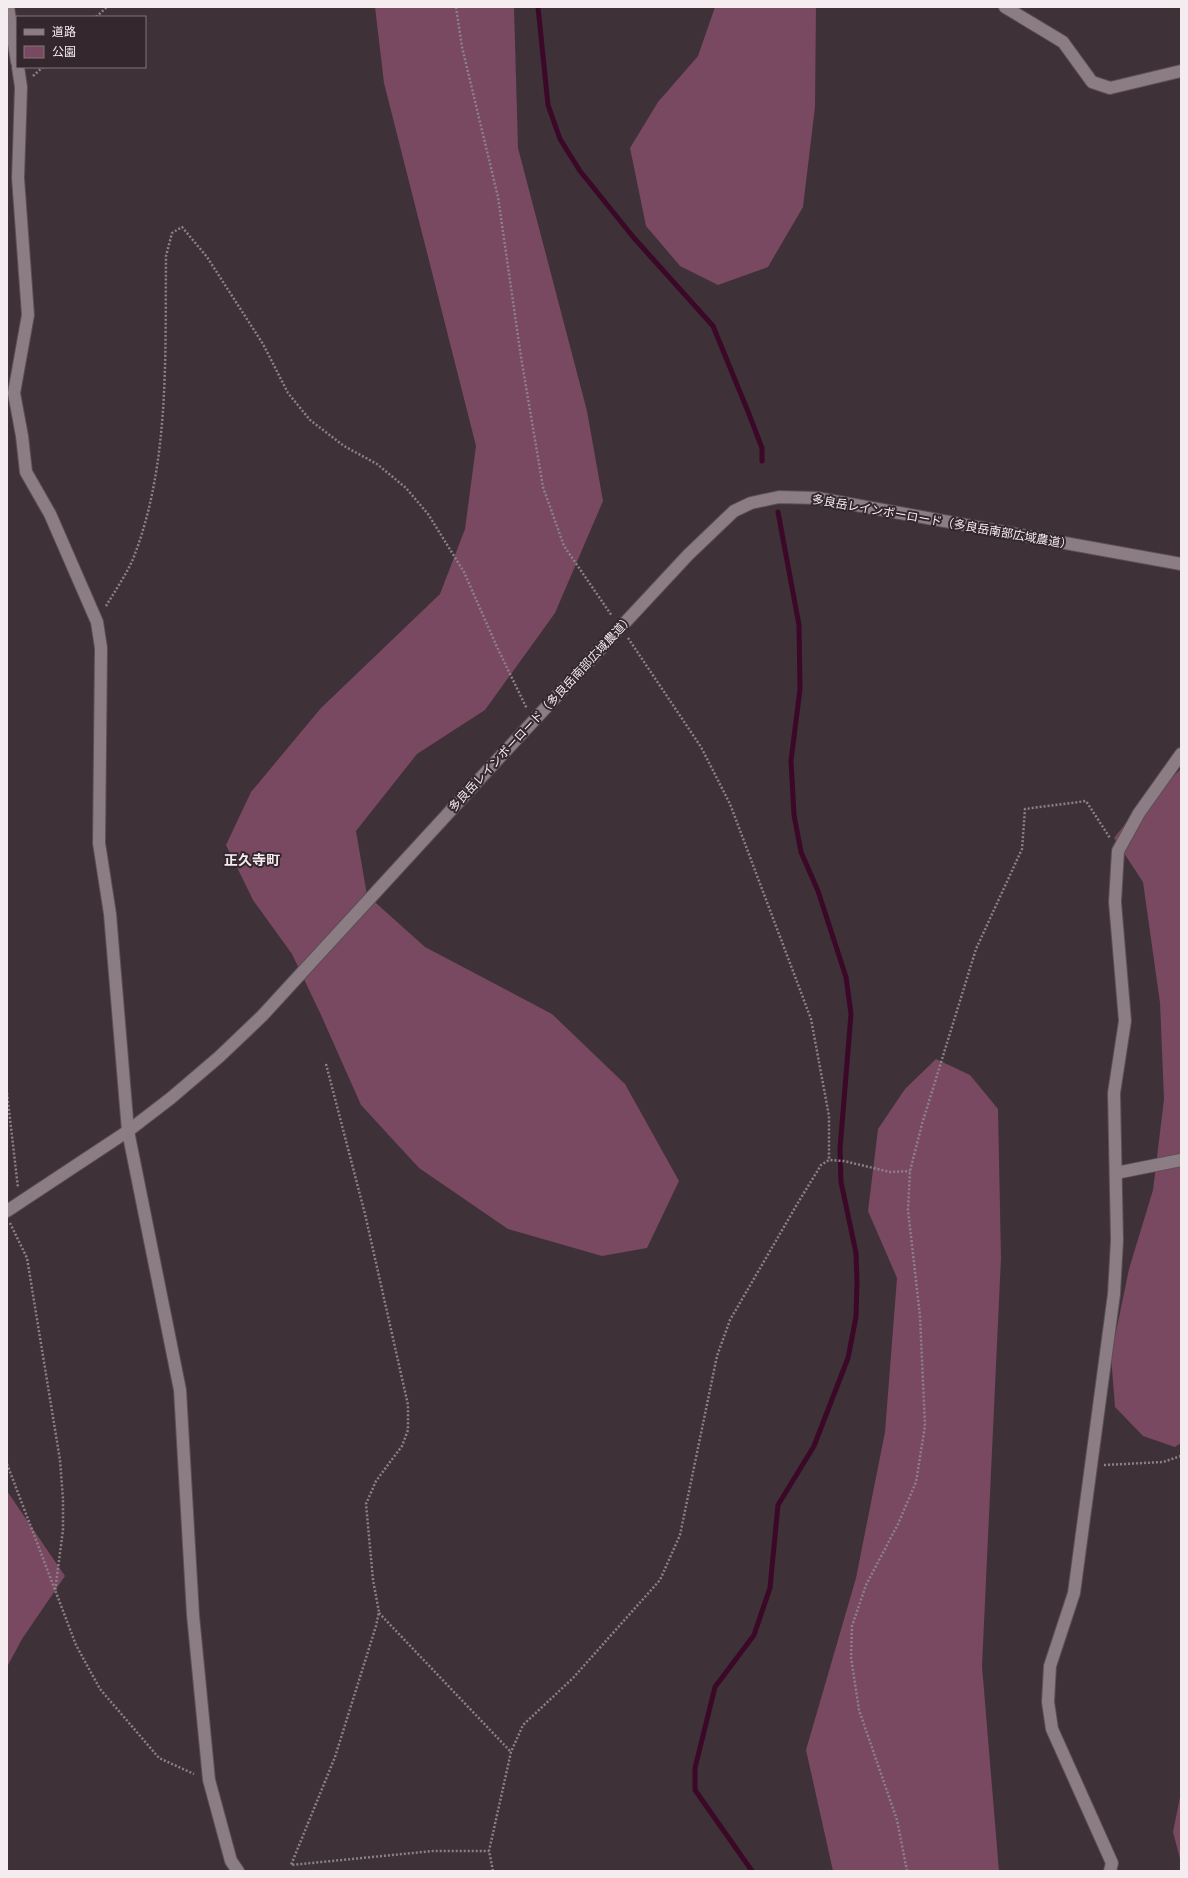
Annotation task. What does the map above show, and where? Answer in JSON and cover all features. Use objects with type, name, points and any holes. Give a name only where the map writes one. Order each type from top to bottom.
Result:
[{"type":"street","points":[[8,7],[16,56]]},
{"type":"street","points":[[1005,7],[1063,42],[1092,82],[1110,88],[1181,71]]},
{"type":"street","points":[[18,68],[21,94],[18,178],[28,315],[10,390],[22,436],[26,472],[50,514],[97,622],[101,648],[99,843],[110,914],[128,1131],[180,1390],[193,1614],[209,1780],[232,1861],[238,1871]]},
{"type":"street","name":"多良岳レインボーロード（多良岳南部広域農道）","points":[[7,1212],[128,1131],[171,1098],[219,1057],[262,1016],[688,555],[734,511],[751,503],[779,497],[817,498],[1181,564]]},
{"type":"street","points":[[1110,1871],[1112,1863],[1052,1729],[1048,1702],[1050,1666],[1074,1593],[1114,1294],[1117,1240],[1114,1093],[1125,1021],[1115,902],[1118,852],[1139,813],[1181,754]]},
{"type":"street","points":[[1116,1173],[1181,1160]]},
{"type":"path","points":[[97,16],[107,7]]},
{"type":"path","points":[[456,7],[462,47],[498,197],[521,357],[543,487],[564,546],[701,747],[730,804],[811,1019],[829,1116],[830,1160]]},
{"type":"path","points":[[97,622],[132,560],[149,505],[164,414],[166,256],[172,233],[182,227],[207,257],[262,344],[288,393],[310,420],[344,446],[377,464],[406,488],[428,514],[464,572],[497,647],[533,722]]},
{"type":"path","points":[[907,1871],[897,1820],[860,1710],[851,1657],[852,1626],[866,1585],[898,1524],[916,1482],[925,1426],[920,1316],[908,1210],[910,1171],[922,1124],[976,949],[1022,849],[1025,809],[1086,801],[1118,852]]},
{"type":"path","points":[[326,1064],[365,1214],[408,1405],[408,1430],[402,1446],[376,1481],[366,1504],[373,1580],[379,1612],[335,1758],[291,1865],[433,1851],[489,1851]]},
{"type":"path","points":[[7,1093],[20,1202]]},
{"type":"path","points":[[493,1871],[489,1851],[510,1752],[523,1725],[573,1678],[660,1580],[680,1535],[716,1356],[730,1320],[802,1195],[821,1165],[830,1160],[844,1161],[890,1172],[910,1171]]},
{"type":"path","points":[[7,1216],[26,1258],[60,1460],[63,1499],[63,1530],[55,1592]]},
{"type":"path","points":[[1092,1466],[1163,1462],[1181,1456]]},
{"type":"path","points":[[7,1464],[76,1645],[100,1690],[159,1758],[209,1780]]},
{"type":"path","points":[[379,1612],[510,1752]]},
{"type":"green space","points":[[375,7],[514,7],[518,148],[587,411],[603,501],[555,613],[485,710],[417,754],[356,831],[367,895],[425,947],[552,1014],[625,1084],[679,1181],[647,1248],[602,1256],[508,1229],[419,1168],[361,1105],[292,954],[253,900],[226,845],[251,792],[321,708],[440,594],[465,529],[476,446],[384,83]]},
{"type":"green space","points":[[715,7],[816,7],[815,107],[803,207],[768,267],[718,285],[680,266],[646,226],[630,148],[658,102],[698,56]]},
{"type":"green space","points":[[1181,769],[1181,1443],[1175,1447],[1143,1436],[1115,1407],[1111,1356],[1129,1269],[1153,1190],[1164,1099],[1160,1003],[1143,882],[1114,838],[1133,814]]},
{"type":"green space","points":[[936,1059],[970,1075],[998,1109],[1001,1258],[982,1666],[999,1871],[833,1871],[806,1750],[856,1578],[885,1432],[897,1278],[868,1211],[878,1129],[905,1089]]},
{"type":"green space","points":[[7,1491],[65,1576],[22,1639],[7,1667]]},
{"type":"green space","points":[[1181,1792],[1181,1863],[1173,1832]]},
{"type":"waterway","points":[[538,7],[548,105],[560,139],[580,171],[634,238],[713,326],[762,448],[762,461]]},
{"type":"waterway","points":[[752,1871],[695,1790],[695,1768],[715,1687],[754,1635],[770,1588],[778,1505],[814,1446],[848,1358],[856,1317],[857,1282],[856,1253],[841,1182],[840,1149],[851,1014],[846,977],[818,891],[801,852],[794,815],[791,761],[800,689],[799,625],[778,512]]},
{"type":"district","name":"正久寺町","points":[[252,860]]}]
